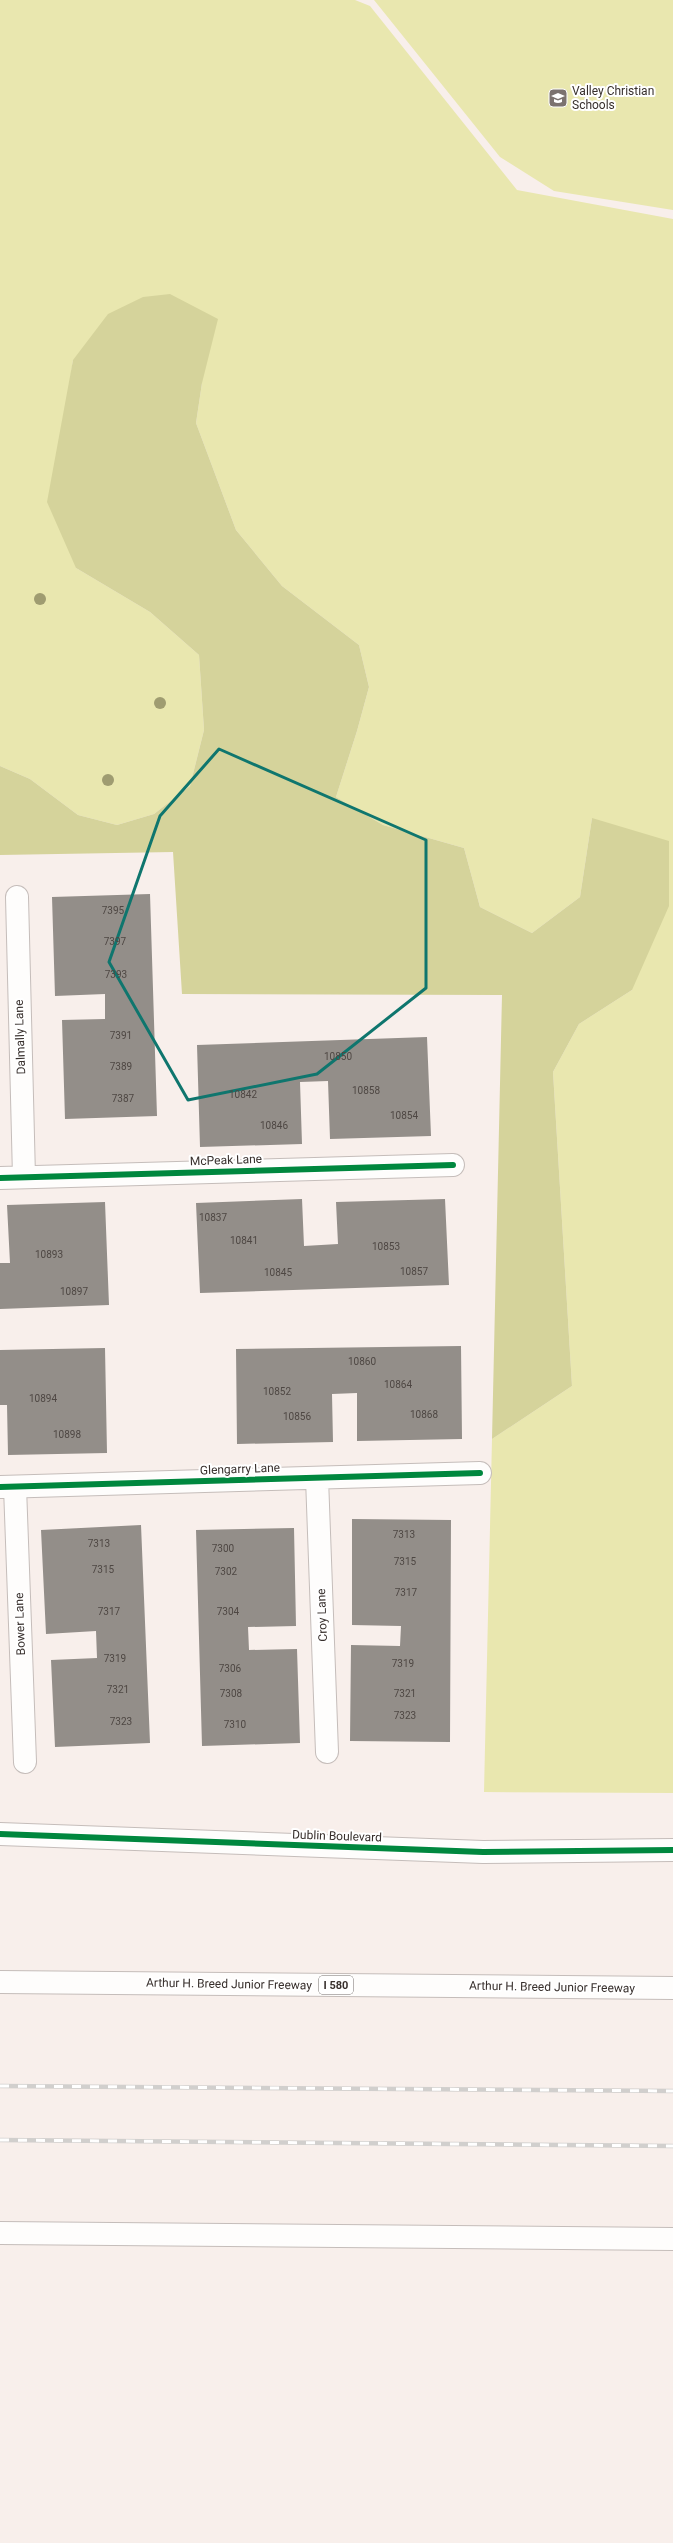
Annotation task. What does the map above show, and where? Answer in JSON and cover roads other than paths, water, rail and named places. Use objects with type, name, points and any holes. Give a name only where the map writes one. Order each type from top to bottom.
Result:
[{"type":"main road","name":"Dalmally Lane","points":[[17,896],[24,1177]]},
{"type":"main road","name":"McPeak Lane","points":[[0,1178],[453,1165]]},
{"type":"main road","name":"Glengarry Lane","points":[[8,1487],[480,1474]]},
{"type":"main road","name":"Croy Lane","points":[[317,1478],[327,1752]]},
{"type":"main road","name":"Bower Lane","points":[[8,1487],[25,1762]]},
{"type":"main road","name":"Dublin Boulevard","points":[[0,1834],[483,1852],[673,1850]]},
{"type":"main road","name":"Arthur H. Breed Junior Freeway","points":[[0,1982],[673,1988]]},
{"type":"main road","points":[[0,2233],[673,2239]]},
{"type":"railway","points":[[0,2086],[673,2091]]},
{"type":"railway","points":[[0,2140],[673,2146]]},
{"type":"place","name":"Valley Christian Schools","points":[[558,98]]}]
